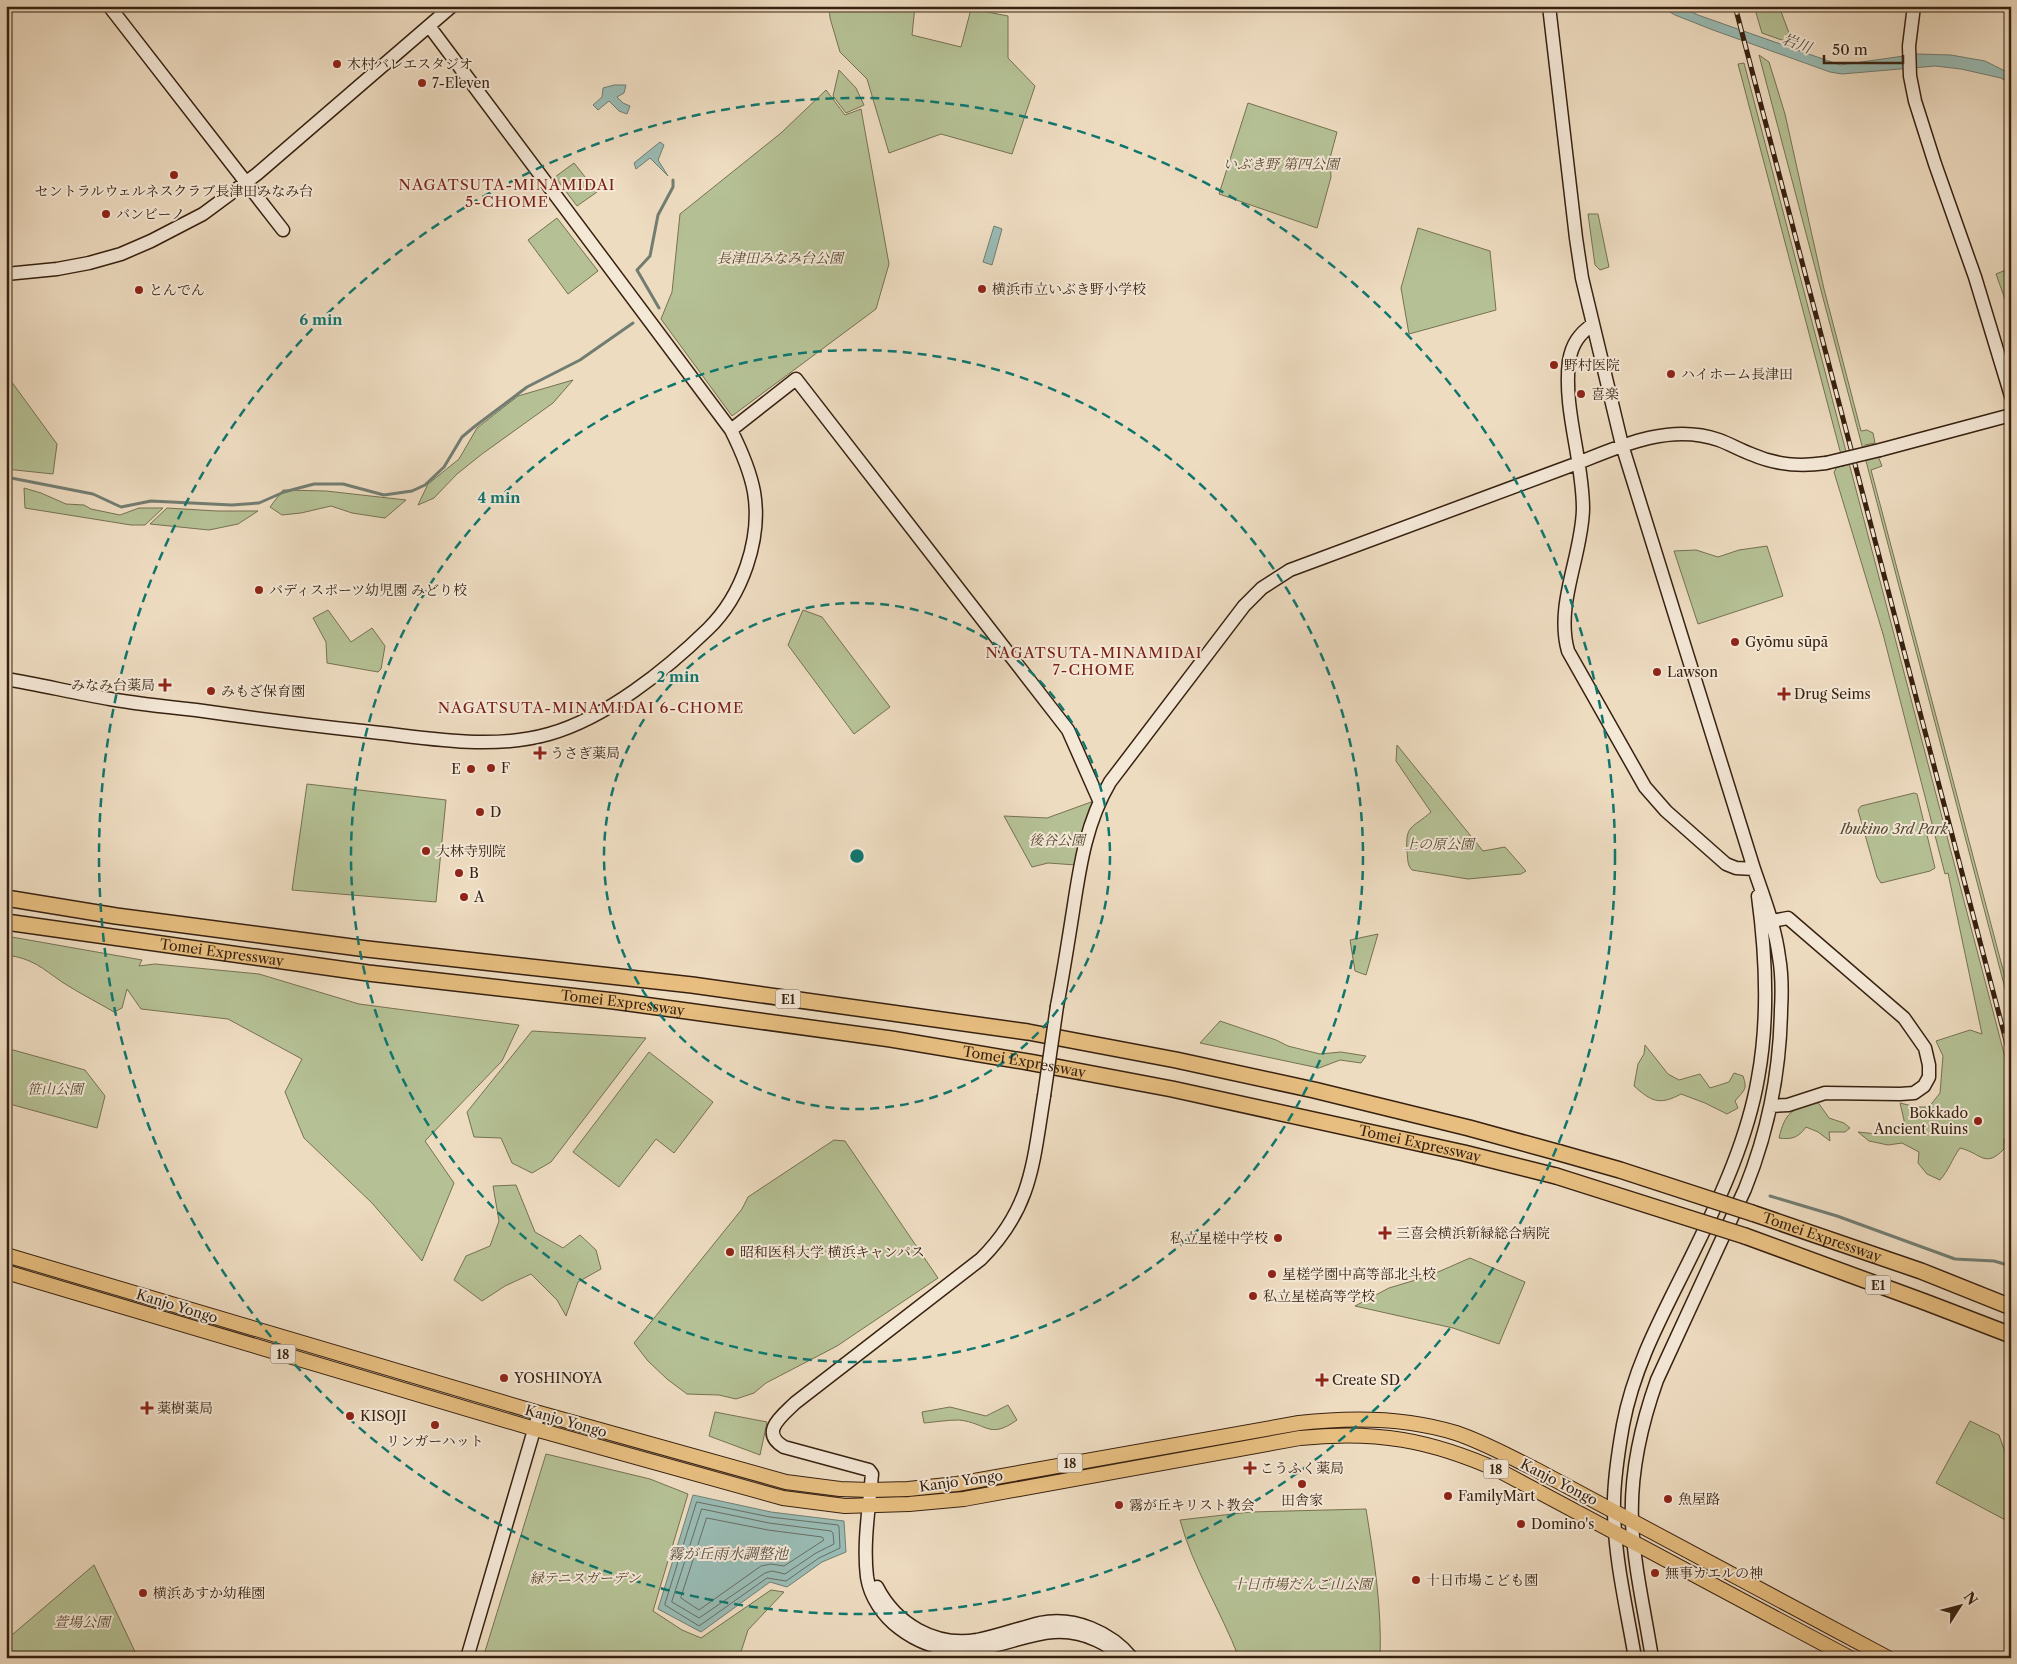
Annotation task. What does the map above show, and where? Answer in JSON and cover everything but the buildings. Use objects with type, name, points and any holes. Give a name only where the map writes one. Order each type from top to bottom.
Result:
[{"type":"highway","name":"Tomei Expressway","points":[[6,898],[125,917],[357,948],[692,986],[1028,1032],[1185,1062],[1314,1090],[1469,1128],[1620,1170],[1921,1271],[2011,1307]]},
{"type":"highway","name":"Tomei Expressway","points":[[6,922],[359,972],[614,1001],[901,1041],[1034,1063],[1172,1089],[1464,1153],[1556,1176],[1745,1236],[2011,1335]]},
{"type":"main road","name":"Kanjo Yongo","points":[[6,1255],[539,1414],[786,1482],[840,1489],[908,1489],[957,1484],[1299,1423],[1362,1418],[1406,1422],[1454,1433],[1483,1444],[1533,1468],[1888,1658]]},
{"type":"main road","name":"Kanjo Yongo","points":[[6,1272],[535,1429],[783,1498],[845,1506],[910,1504],[964,1499],[1300,1438],[1333,1434],[1410,1440],[1474,1459],[1515,1478],[1850,1658]]},
{"type":"street","points":[[109,6],[284,230]]},
{"type":"street","points":[[6,274],[57,269],[121,254],[168,233],[203,214],[247,182],[452,6]]},
{"type":"street","points":[[1549,6],[1582,278],[1622,445],[1754,869],[1772,921],[1780,958],[1782,991],[1777,1067],[1771,1106],[1757,1159],[1746,1189],[1667,1356],[1647,1406],[1641,1433],[1635,1475],[1632,1521],[1652,1658]]},
{"type":"street","points":[[1914,6],[1909,48],[1910,76],[1922,124],[1975,277],[2011,396]]},
{"type":"street","points":[[6,679],[120,700],[308,725],[460,741],[503,742],[550,734],[592,717],[628,695],[716,622],[731,601],[742,580],[750,552],[756,514],[749,471],[731,430],[429,26]]},
{"type":"street","points":[[1593,324],[1581,333],[1573,345],[1569,360],[1570,408],[1578,464],[1582,517],[1563,627],[1568,651],[1633,768],[1655,799],[1726,864],[1736,868],[1754,869]]},
{"type":"street","points":[[731,430],[796,379],[1068,730],[1099,800]]},
{"type":"street","points":[[1121,1658],[1105,1644],[1088,1636],[1064,1631],[1042,1632],[979,1648],[959,1650],[925,1644],[907,1634],[892,1623],[880,1610],[871,1594],[867,1579],[866,1564],[872,1474],[870,1470],[784,1447],[777,1443],[773,1436],[773,1428],[778,1420],[795,1403],[981,1260],[998,1242],[1010,1225],[1024,1199],[1032,1172],[1083,854],[1090,823],[1099,800],[1110,782],[1244,606],[1262,588],[1290,570],[1578,464],[1622,445],[1646,438],[1684,434],[1719,440],[1759,458],[1786,465],[1804,466],[1826,463],[1880,450],[2011,415]]},
{"type":"street","points":[[1635,1658],[1614,1511],[1623,1425],[1637,1371],[1647,1345],[1696,1248],[1724,1186],[1749,1118],[1758,1078],[1763,1028],[1764,966],[1754,869]]},
{"type":"street","points":[[1771,1106],[1788,1105],[1825,1093],[1914,1093],[1924,1086],[1929,1077],[1929,1065],[1925,1048],[1899,1013],[1788,918],[1772,921]]},
{"type":"street","points":[[467,1658],[539,1414]]},
{"type":"street","points":[[866,1564],[878,1590],[898,1616],[913,1628],[929,1635],[960,1641],[978,1640],[1041,1623],[1065,1622],[1087,1627],[1111,1638],[1132,1658]]},
{"type":"green space","points":[[829,6],[915,6],[912,35],[961,47],[971,9],[1008,16],[1008,58],[1035,86],[1012,154],[941,134],[889,153],[867,79],[840,52],[830,18]]},
{"type":"green space","points":[[1754,6],[1779,6],[1793,44],[1762,33]]},
{"type":"green space","points":[[1759,55],[1769,62],[1785,114],[1824,289],[1861,431],[1867,430],[1873,433],[1875,443],[1865,445],[1868,459],[1878,456],[1882,466],[1871,470],[2011,1000],[2011,1011]]},
{"type":"green space","points":[[1744,63],[2011,1080],[2011,1168],[2004,1139],[2004,1149],[1992,1158],[1983,1158],[1960,1148],[1940,1180],[1927,1174],[1918,1163],[1919,1152],[1902,1143],[1888,1145],[1869,1141],[1858,1132],[1886,1135],[1904,1133],[1904,1120],[1900,1103],[1916,1107],[1929,1107],[1940,1093],[1943,1056],[1936,1041],[1970,1030],[1982,1034],[1948,873],[1945,874],[1883,634],[1834,472],[1837,467],[1844,466],[1738,64]]},
{"type":"green space","points":[[839,70],[856,88],[864,105],[846,113],[833,96]]},
{"type":"green space","name":"長津田みなみ台公園","points":[[826,90],[845,115],[861,109],[889,264],[876,309],[732,416],[661,319],[672,292],[680,214],[781,133]]},
{"type":"green space","name":"いぶき野 第四公園","points":[[1248,103],[1337,132],[1330,158],[1331,177],[1317,228],[1219,194]]},
{"type":"green space","points":[[574,163],[597,192],[577,206],[555,177]]},
{"type":"green space","points":[[1588,214],[1598,214],[1609,267],[1600,270],[1595,265]]},
{"type":"green space","points":[[557,218],[598,271],[568,294],[528,240]]},
{"type":"green space","points":[[1418,228],[1490,251],[1496,310],[1409,334],[1401,288]]},
{"type":"green space","points":[[2011,268],[2011,316],[1996,274]]},
{"type":"green space","points":[[6,379],[11,381],[57,444],[53,474],[6,469]]},
{"type":"green space","points":[[573,380],[553,403],[482,454],[457,474],[434,498],[418,505],[428,484],[459,459],[477,428],[518,396]]},
{"type":"green space","points":[[24,488],[66,504],[84,505],[91,509],[120,515],[139,508],[163,508],[145,525],[131,525],[25,508]]},
{"type":"green space","points":[[283,490],[326,491],[406,500],[385,518],[352,513],[331,506],[282,515],[270,507]]},
{"type":"green space","points":[[167,508],[258,511],[238,524],[209,530],[150,524]]},
{"type":"green space","points":[[1767,546],[1783,596],[1698,624],[1674,551],[1696,550],[1718,557],[1739,550]]},
{"type":"green space","points":[[328,610],[351,642],[372,628],[385,646],[381,669],[378,672],[327,663],[326,642],[313,618]]},
{"type":"green space","points":[[803,610],[822,617],[890,707],[854,734],[788,645]]},
{"type":"green space","name":"上の原公園","points":[[1397,745],[1483,851],[1505,847],[1526,871],[1521,874],[1468,879],[1412,870],[1408,864],[1407,836],[1411,828],[1431,812],[1396,761]]},
{"type":"green space","points":[[307,784],[446,800],[436,902],[292,890]]},
{"type":"green space","name":"Ibukino 3rd Park","points":[[1914,793],[1917,794],[1935,868],[1930,871],[1881,883],[1877,877],[1858,810],[1861,806]]},
{"type":"green space","name":"後谷公園","points":[[1094,801],[1076,865],[1048,863],[1032,867],[1004,816],[1047,818]]},
{"type":"green space","points":[[1378,934],[1366,975],[1355,971],[1350,940]]},
{"type":"green space","points":[[6,936],[142,960],[139,966],[155,964],[259,974],[359,1004],[519,1025],[502,1061],[425,1141],[454,1183],[422,1261],[372,1203],[304,1138],[285,1092],[302,1059],[228,1019],[141,1009],[127,989],[122,1008],[114,1012],[68,986],[36,964],[15,956],[6,955]]},
{"type":"green space","points":[[1220,1021],[1288,1046],[1320,1054],[1341,1052],[1366,1056],[1361,1063],[1340,1060],[1319,1068],[1200,1043]]},
{"type":"green space","points":[[532,1031],[646,1038],[551,1162],[532,1173],[512,1163],[501,1138],[474,1137],[467,1112]]},
{"type":"green space","points":[[1645,1045],[1668,1074],[1679,1080],[1700,1074],[1710,1088],[1729,1082],[1734,1073],[1743,1076],[1745,1087],[1735,1101],[1738,1108],[1727,1114],[1681,1094],[1661,1101],[1645,1095],[1634,1086],[1638,1064],[1644,1054]]},
{"type":"green space","name":"笹山公園","points":[[6,1048],[85,1070],[105,1096],[97,1128],[6,1103]]},
{"type":"green space","points":[[649,1052],[713,1102],[674,1153],[656,1139],[619,1187],[573,1152]]},
{"type":"green space","points":[[1817,1101],[1829,1118],[1844,1123],[1850,1128],[1845,1132],[1829,1132],[1830,1141],[1818,1132],[1806,1127],[1795,1137],[1788,1139],[1779,1138],[1784,1122],[1791,1113],[1801,1106]]},
{"type":"green space","points":[[834,1140],[845,1141],[938,1278],[837,1346],[766,1383],[754,1393],[736,1399],[719,1395],[687,1394],[648,1361],[634,1343],[742,1209],[748,1197]]},
{"type":"green space","points":[[516,1185],[535,1232],[563,1248],[580,1235],[596,1250],[601,1269],[578,1282],[566,1316],[557,1300],[531,1274],[505,1286],[482,1301],[454,1280],[466,1256],[490,1246],[499,1221],[493,1186]]},
{"type":"green space","points":[[1470,1258],[1525,1282],[1499,1344],[1453,1328],[1355,1306],[1389,1288],[1429,1276]]},
{"type":"green space","points":[[1008,1405],[1017,1420],[1008,1426],[994,1430],[959,1420],[924,1423],[922,1412],[950,1407],[986,1416]]},
{"type":"green space","points":[[715,1412],[767,1422],[760,1455],[709,1436]]},
{"type":"green space","points":[[1970,1421],[1999,1435],[2011,1469],[2011,1523],[1936,1483]]},
{"type":"green space","name":"緑テニスガーデン","points":[[546,1454],[650,1479],[688,1494],[653,1611],[682,1630],[701,1638],[771,1590],[784,1592],[748,1630],[739,1658],[483,1658]]},
{"type":"green space","name":"十日市場だんご山公園","points":[[1366,1509],[1379,1602],[1380,1658],[1239,1658],[1192,1555],[1180,1520],[1250,1512]]},
{"type":"green space","name":"萱場公園","points":[[94,1565],[138,1658],[6,1658],[6,1640]]},
{"type":"water","points":[[1659,6],[1679,6],[1698,15],[1840,65],[1918,54],[1951,55],[1985,61],[2011,74],[2011,84],[2001,78],[1961,69],[1935,66],[1842,74],[1830,72],[1713,30],[1675,15]]},
{"type":"water","points":[[614,85],[626,85],[624,93],[617,97],[623,103],[630,106],[627,114],[619,111],[609,101],[598,110],[593,105],[602,97],[603,88]]},
{"type":"water","points":[[660,142],[664,145],[658,160],[668,176],[650,158],[636,169],[634,163]]},
{"type":"water","points":[[994,226],[1002,229],[992,265],[983,262]]},
{"type":"water","name":"霧が丘雨水調整池","points":[[693,1495],[771,1512],[844,1521],[846,1552],[822,1562],[787,1587],[770,1582],[701,1632],[658,1609]]},
{"type":"waterway","points":[[659,308],[637,270],[650,256],[658,215],[673,187],[673,180]]},
{"type":"waterway","points":[[6,477],[93,494],[121,507],[151,501],[232,505],[259,503],[284,492],[314,484],[343,484],[384,495],[412,491],[425,485],[444,467],[462,437],[474,427],[527,387],[580,360],[633,323]]},
{"type":"waterway","points":[[1770,1196],[1837,1216],[1955,1259],[1994,1261],[2011,1266]]},
{"type":"railway","points":[[1735,6],[2011,1060]]},
{"type":"place","name":"木村バレエスタジオ","points":[[337,64]]},
{"type":"place","name":"7-Eleven","points":[[422,83]]},
{"type":"place","name":"セントラルウェルネスクラブ長津田みなみ台","points":[[174,175]]},
{"type":"place","name":"バンビーノ","points":[[106,214]]},
{"type":"place","name":"横浜市立いぶき野小学校","points":[[982,289]]},
{"type":"place","name":"とんでん","points":[[139,290]]},
{"type":"place","name":"野村医院","points":[[1554,365]]},
{"type":"place","name":"ハイホーム長津田","points":[[1671,374]]},
{"type":"place","name":"喜楽","points":[[1581,394]]},
{"type":"place","name":"バディスポーツ幼児園 みどり校","points":[[259,590]]},
{"type":"place","name":"Gyōmu sūpā","points":[[1735,642]]},
{"type":"place","name":"Lawson","points":[[1657,672]]},
{"type":"place","name":"みなみ台薬局","points":[[165,685]]},
{"type":"place","name":"みもざ保育園","points":[[211,691]]},
{"type":"place","name":"Drug Seims","points":[[1784,694]]},
{"type":"place","name":"うさぎ薬局","points":[[540,753]]},
{"type":"place","name":"F","points":[[491,768]]},
{"type":"place","name":"E","points":[[471,769]]},
{"type":"place","name":"D","points":[[480,812]]},
{"type":"place","name":"大林寺別院","points":[[426,851]]},
{"type":"place","name":"B","points":[[459,873]]},
{"type":"place","name":"A","points":[[464,897]]},
{"type":"place","name":"Bokkado Ancient Ruins","points":[[1978,1121]]},
{"type":"place","name":"三喜会横浜新緑総合病院","points":[[1385,1233]]},
{"type":"place","name":"私立星槎中学校","points":[[1278,1238]]},
{"type":"place","name":"昭和医科大学 横浜キャンパス","points":[[730,1252]]},
{"type":"place","name":"星槎学園中高等部北斗校","points":[[1272,1274]]},
{"type":"place","name":"私立星槎高等学校","points":[[1253,1296]]},
{"type":"place","name":"YOSHINOYA","points":[[504,1378]]},
{"type":"place","name":"Create SD","points":[[1322,1380]]},
{"type":"place","name":"薬樹薬局","points":[[147,1408]]},
{"type":"place","name":"KISOJI","points":[[350,1416]]},
{"type":"place","name":"リンガーハット","points":[[435,1425]]},
{"type":"place","name":"こうふく薬局","points":[[1250,1468]]},
{"type":"place","name":"田舎家","points":[[1302,1484]]},
{"type":"place","name":"FamilyMart","points":[[1448,1496]]},
{"type":"place","name":"魚屋路","points":[[1668,1499]]},
{"type":"place","name":"霧が丘キリスト教会","points":[[1119,1505]]},
{"type":"place","name":"Domino's","points":[[1521,1524]]},
{"type":"place","name":"無事カエルの神","points":[[1655,1573]]},
{"type":"place","name":"十日市場こども園","points":[[1416,1580]]},
{"type":"place","name":"横浜あすか幼稚園","points":[[143,1593]]},
{"type":"district","name":"NAGATSUTA-MINAMIDAI 5-CHOME","points":[[507,192]]},
{"type":"district","name":"NAGATSUTA-MINAMIDAI 7-CHOME","points":[[1094,660]]},
{"type":"district","name":"NAGATSUTA-MINAMIDAI 6-CHOME","points":[[591,707]]},
{"type":"water label","name":"岩川","points":[[1797,43]]}]
